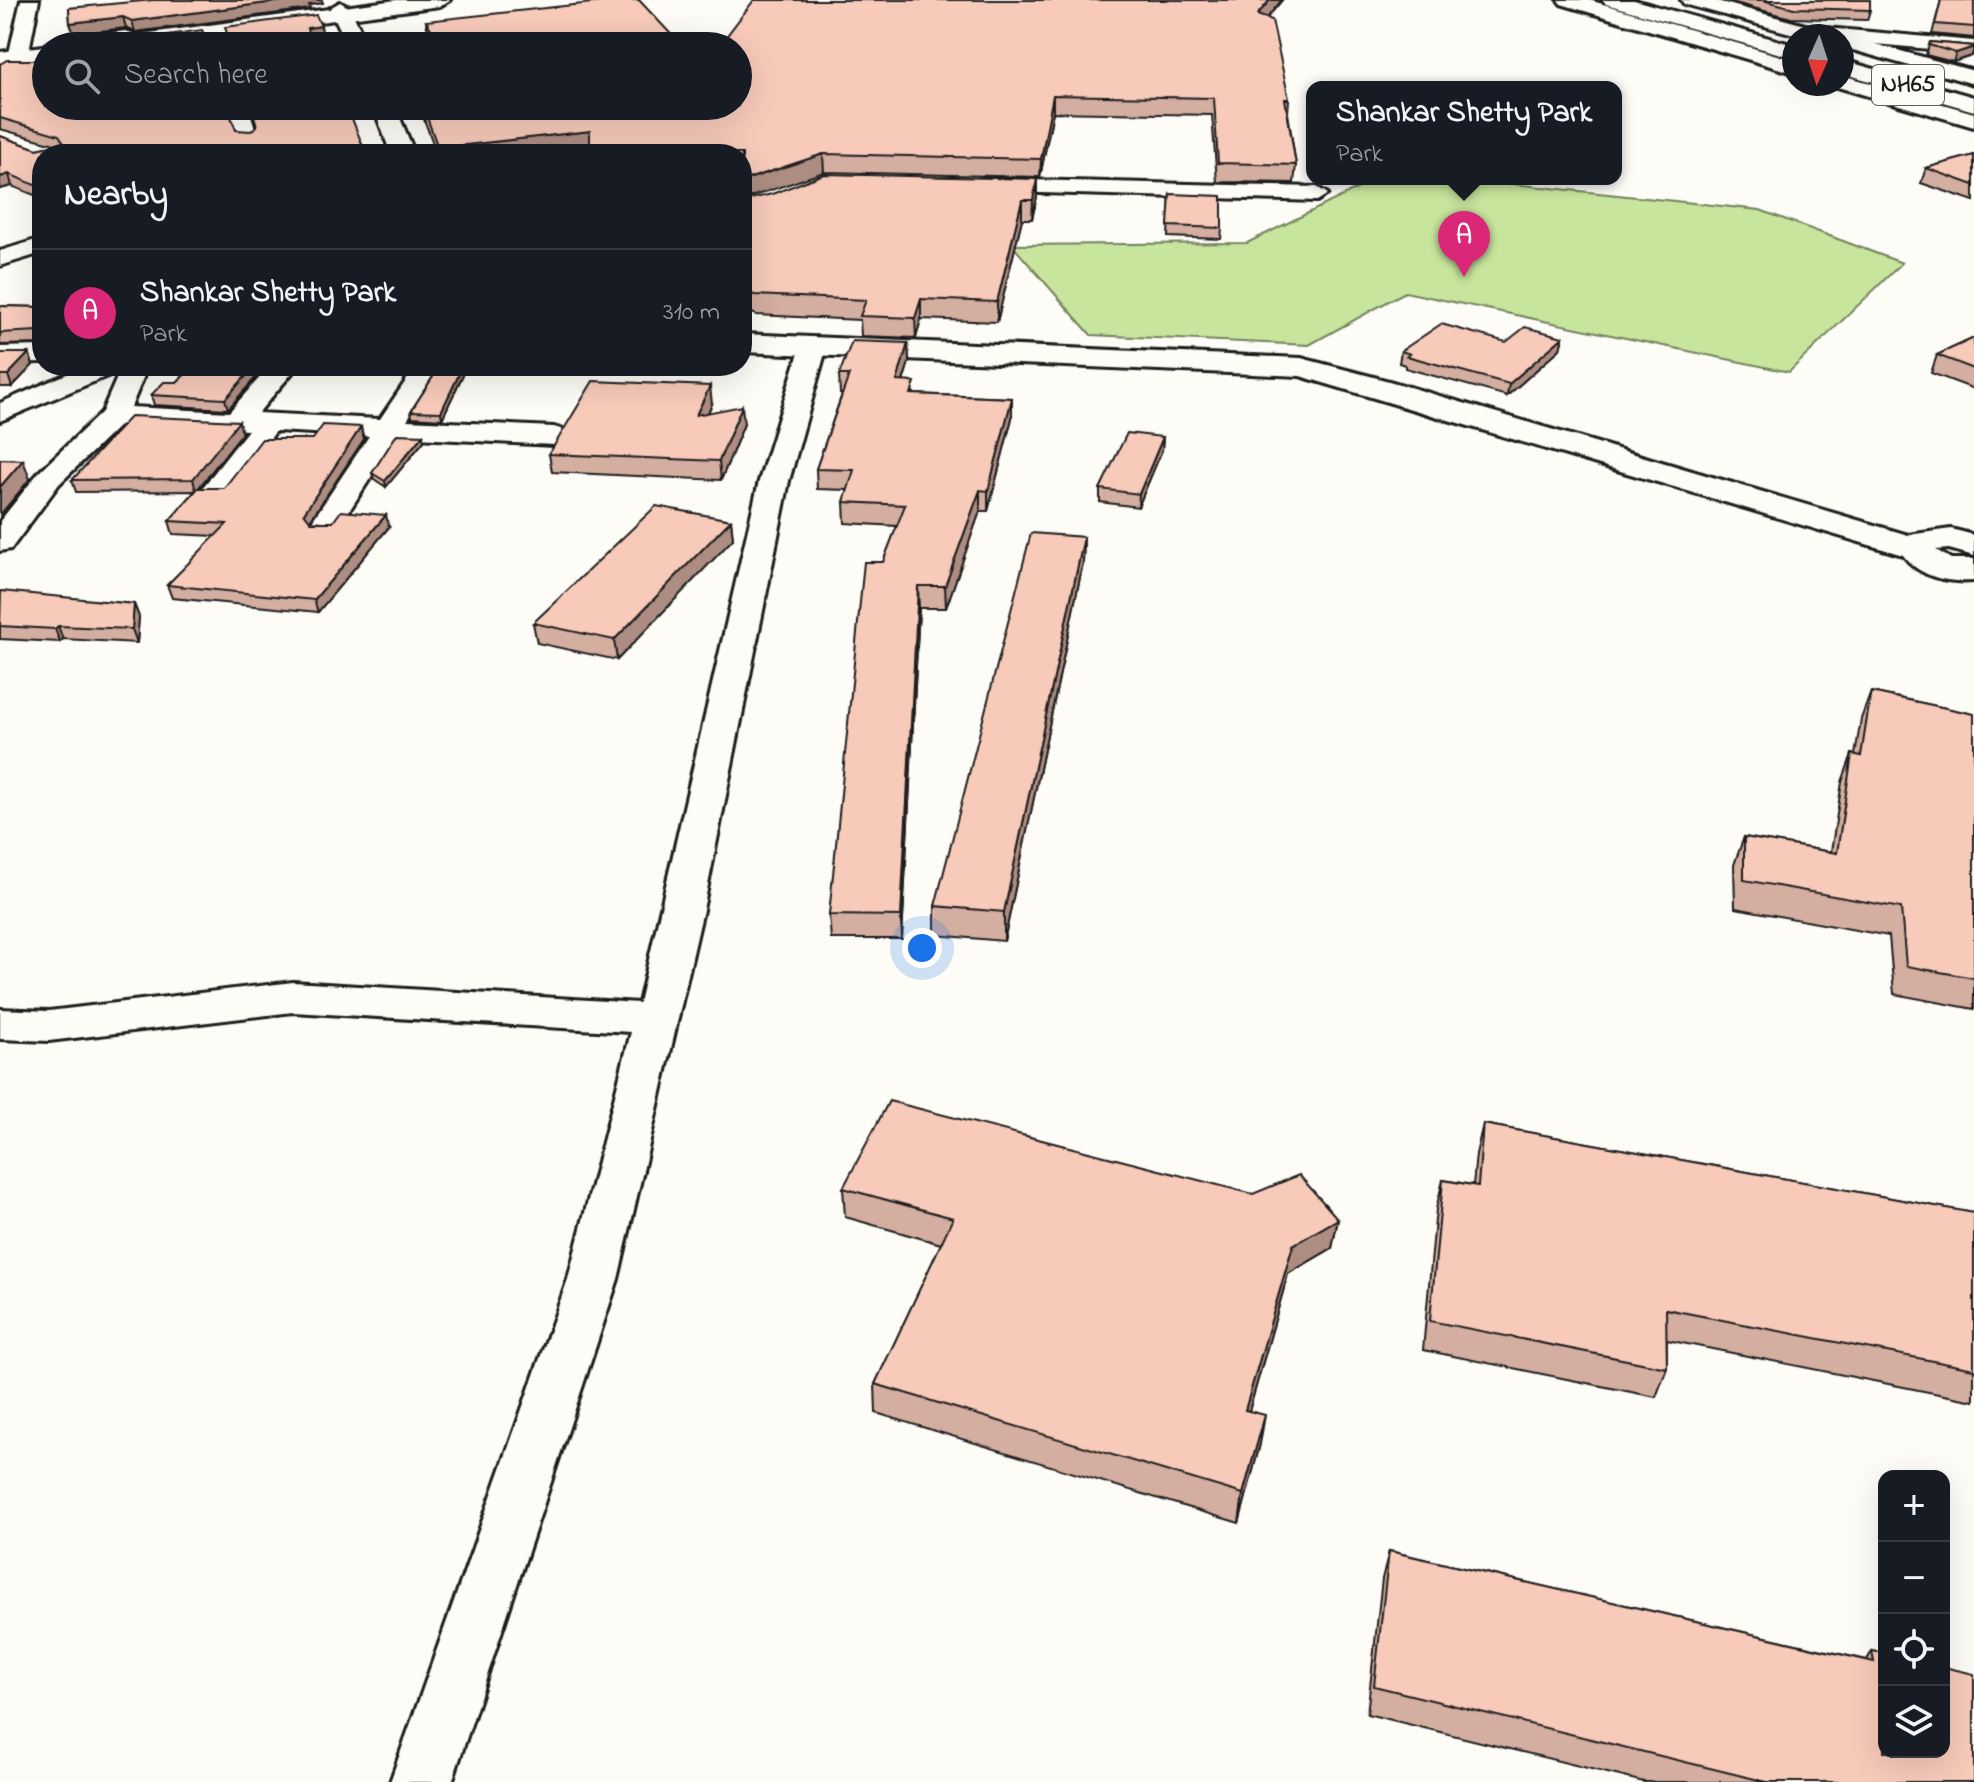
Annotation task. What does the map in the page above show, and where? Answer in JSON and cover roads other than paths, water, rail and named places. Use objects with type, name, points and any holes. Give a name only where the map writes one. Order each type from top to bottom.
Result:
[{"type":"main road","points":[[244,32],[396,0]]},
{"type":"main road","points":[[169,32],[440,0]]},
{"type":"main road","points":[[1568,0],[1782,63]]},
{"type":"main road","points":[[1613,0],[1782,49]]},
{"type":"main road","points":[[1644,0],[1782,40]]},
{"type":"main road","points":[[1691,0],[1782,24]]},
{"type":"main road","points":[[342,11],[352,32]]},
{"type":"main road","points":[[1854,44],[1974,78]]},
{"type":"main road","points":[[7,57],[32,53]]},
{"type":"main road","name":"NH65","points":[[1854,59],[1974,94]]},
{"type":"main road","name":"NH65","points":[[1854,69],[1974,104]]},
{"type":"main road","points":[[1854,85],[1974,120]]},
{"type":"main road","points":[[390,120],[399,144]]},
{"type":"main road","points":[[752,343],[1301,367],[1393,391],[1916,548],[1934,565],[1973,565]]},
{"type":"street","points":[[7,57],[30,0]]},
{"type":"street","points":[[1829,24],[1832,12]]},
{"type":"street","points":[[1854,38],[1974,47]]},
{"type":"street","points":[[242,120],[247,135]]},
{"type":"street","points":[[961,185],[1317,194]]},
{"type":"street","points":[[0,259],[32,248]]},
{"type":"street","points":[[421,1782],[593,1279],[657,1019],[774,481],[814,346]]},
{"type":"street","points":[[0,355],[32,354]]},
{"type":"street","points":[[0,413],[85,376]]},
{"type":"street","points":[[0,542],[49,478],[114,415],[131,376]]},
{"type":"street","points":[[236,421],[276,376]]},
{"type":"street","points":[[325,524],[422,376]]},
{"type":"street","points":[[114,415],[554,436]]},
{"type":"street","points":[[214,492],[269,422]]},
{"type":"street","points":[[0,1024],[49,1026],[293,997],[657,1019]]},
{"type":"place","name":"Shankar Shetty Park","points":[[1464,277]]}]
